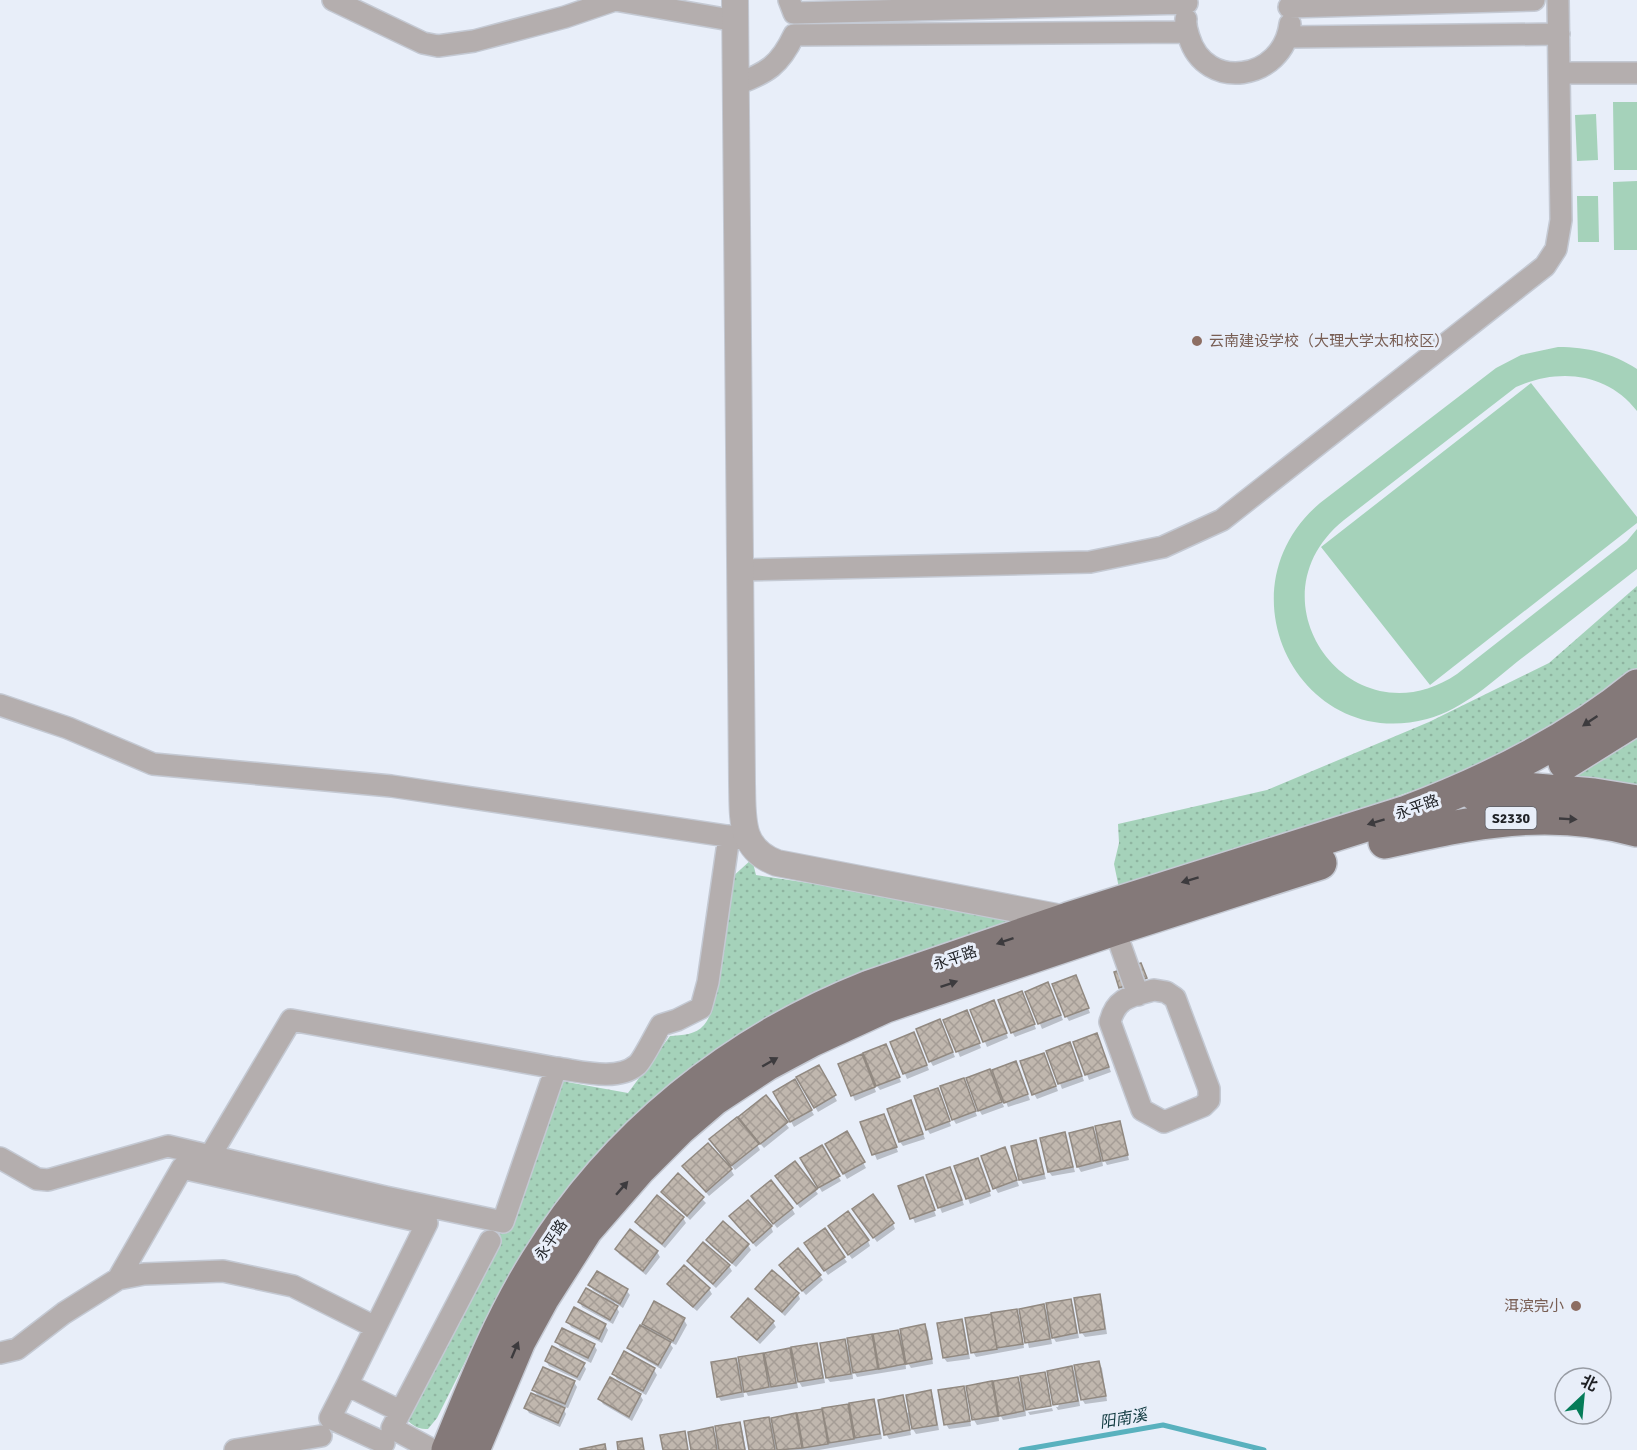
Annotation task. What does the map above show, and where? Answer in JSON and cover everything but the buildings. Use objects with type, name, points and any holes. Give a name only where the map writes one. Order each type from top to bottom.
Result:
[{"type":"main road","name":"永平路","points":[[473,1450],[519,1341],[551,1284],[586,1230],[640,1168],[679,1129],[714,1099],[767,1064],[812,1040],[886,1006],[1111,917],[1444,798],[1500,772],[1572,733],[1637,686]]},
{"type":"main road","name":"永平路","points":[[435,1449],[474,1386],[524,1284],[567,1217],[600,1175],[636,1136],[713,1071],[747,1048],[837,1000],[1068,919],[1111,917],[1386,842],[1511,789],[1582,753],[1637,718]]},
{"type":"main road","name":"S2330","points":[[1444,798],[1511,789],[1594,795],[1637,802]]},
{"type":"main road","name":"S2330","points":[[1386,842],[1453,827],[1516,818],[1592,820],[1637,830]]},
{"type":"street","points":[[210,1156],[291,1020],[556,1068],[608,1074],[624,1073],[639,1064],[661,1025],[701,1008],[743,816],[736,11],[615,0],[566,17],[474,41],[438,46],[423,43],[333,0]]},
{"type":"street","points":[[789,0],[794,13],[1188,2],[1185,25],[1191,46],[1205,62],[1223,71],[1244,73],[1263,67],[1279,55],[1289,38],[1291,18],[1288,4],[1534,0]]},
{"type":"street","points":[[740,570],[1090,562],[1163,547],[1222,520],[1545,266],[1556,249],[1561,220],[1558,0]]},
{"type":"street","points":[[737,84],[770,69],[781,58],[794,35],[1187,32]]},
{"type":"street","points":[[1289,38],[1559,34]]},
{"type":"street","points":[[1560,73],[1637,73]]},
{"type":"street","points":[[0,705],[68,728],[153,764],[391,786],[738,838],[759,854],[777,863],[1068,919]]},
{"type":"street","points":[[1111,917],[1138,994]]},
{"type":"street","points":[[1154,990],[1166,992],[1175,998],[1209,1089],[1209,1100],[1203,1106],[1164,1122],[1142,1110],[1110,1022],[1113,1009],[1121,1001],[1138,994],[1154,990]]},
{"type":"street","points":[[0,1158],[37,1179],[48,1180],[168,1146],[385,1197],[503,1221],[556,1068]]},
{"type":"street","points":[[118,1279],[182,1168],[427,1223],[322,1435]]},
{"type":"street","points":[[389,1433],[489,1241]]},
{"type":"street","points":[[0,1353],[18,1349],[64,1313],[118,1279],[144,1274],[223,1271],[293,1286],[375,1328]]},
{"type":"street","points":[[347,1385],[389,1433]]},
{"type":"street","points":[[235,1450],[322,1435],[389,1433],[435,1449]]},
{"type":"green space","points":[[1613,102],[1637,102],[1637,170],[1614,170]]},
{"type":"green space","points":[[1596,114],[1598,160],[1577,161],[1575,115]]},
{"type":"green space","points":[[1637,181],[1637,250],[1614,250],[1613,182]]},
{"type":"green space","points":[[1577,196],[1598,196],[1599,242],[1578,242]]},
{"type":"green space","points":[[1558,347],[1599,352],[1637,369],[1637,411],[1611,388],[1581,377],[1548,377],[1516,387],[1344,520],[1316,552],[1305,588],[1309,623],[1324,654],[1349,678],[1381,691],[1418,691],[1457,674],[1627,541],[1637,529],[1637,569],[1489,685],[1466,701],[1441,714],[1427,719],[1382,723],[1343,712],[1311,689],[1288,657],[1275,619],[1276,579],[1290,539],[1320,503],[1496,368],[1521,355]]},
{"type":"green space","points":[[1531,383],[1637,517],[1637,523],[1430,685],[1321,547]]},
{"type":"green space","points":[[1637,586],[1637,669],[1588,707],[1475,769],[1269,841],[1119,888],[1114,864],[1119,843],[1118,824],[1267,790],[1429,722],[1549,663]]},
{"type":"green space","points":[[1637,733],[1637,790],[1567,780]]},
{"type":"green space","points":[[752,859],[756,875],[1004,912],[1009,923],[815,994],[695,1064],[641,1111],[586,1167],[538,1235],[494,1304],[437,1418],[428,1429],[414,1426],[403,1416],[406,1407],[498,1223],[556,1080],[628,1093],[670,1036],[693,1033],[704,1025],[711,1013],[720,977],[730,879]]},
{"type":"waterway","name":"阳南溪","points":[[1021,1450],[1163,1425],[1264,1450]]},
{"type":"place","name":"云南建设学校（大理大学太和校区）","points":[[1197,341]]},
{"type":"place","name":"洱滨完小","points":[[1576,1306]]}]
